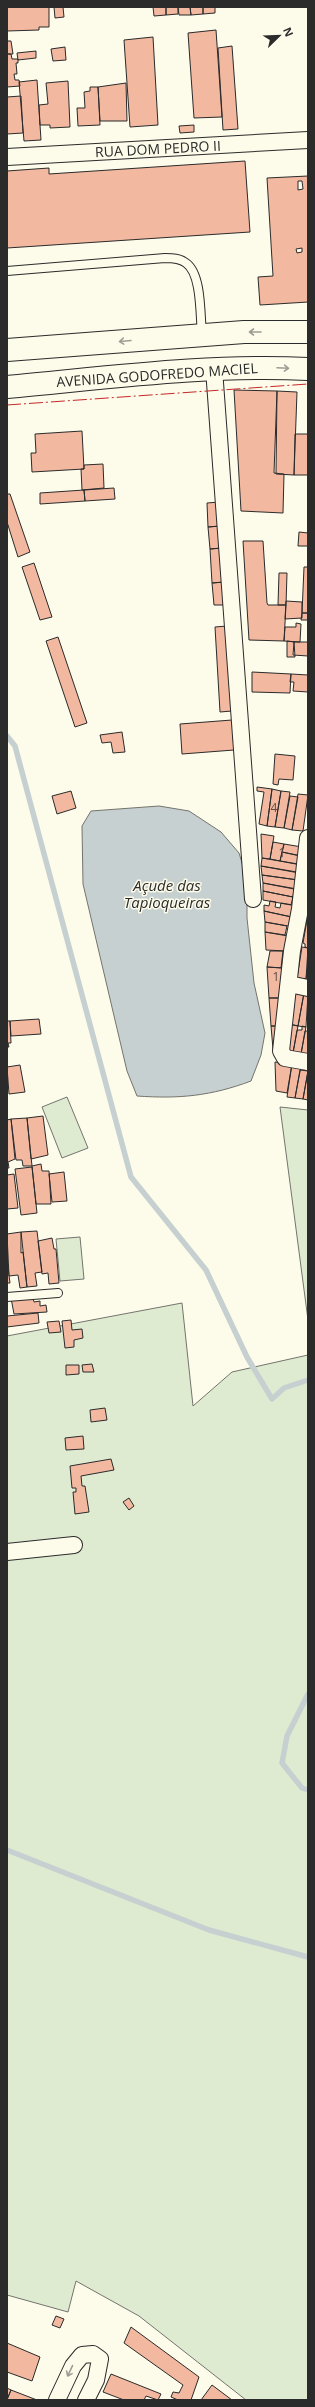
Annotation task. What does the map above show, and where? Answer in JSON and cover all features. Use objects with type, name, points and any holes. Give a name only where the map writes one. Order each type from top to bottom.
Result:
[{"type":"main road","points":[[7,350],[202,335],[308,332]]},
{"type":"main road","name":"AVENIDA GODOFREDO MACIEL","points":[[7,387],[214,369],[266,367],[308,369]]},
{"type":"street","name":"RUA DOM PEDRO II","points":[[7,157],[308,140]]},
{"type":"street","points":[[214,369],[253,899]]},
{"type":"street","points":[[308,842],[304,910],[292,951],[281,1051],[285,1058],[308,1062]]},
{"type":"street","points":[[289,984],[308,988]]},
{"type":"street","points":[[7,1552],[74,1545]]},
{"type":"street","points":[[57,2400],[73,2366],[82,2355],[93,2354],[100,2360],[96,2380],[86,2400]]},
{"type":"lane","points":[[7,271],[176,258],[186,263],[194,273],[198,285],[202,335]]},
{"type":"lane","points":[[7,1297],[58,1293]]},
{"type":"green space","points":[[67,1097],[88,1148],[62,1158],[42,1107]]},
{"type":"green space","points":[[280,1107],[308,1110],[308,1320]]},
{"type":"green space","points":[[80,1237],[84,1279],[60,1281],[56,1239]]},
{"type":"green space","points":[[182,1303],[193,1406],[232,1372],[308,1355],[308,2400],[246,2400],[139,2316],[76,2281],[68,2312],[7,2295],[7,1336]]},
{"type":"water","name":"Açude das Tapioqueiras","points":[[159,806],[189,811],[221,832],[239,853],[247,879],[247,918],[254,983],[265,1033],[261,1055],[251,1081],[222,1090],[181,1097],[137,1096],[127,1071],[83,884],[82,826],[91,811]]},
{"type":"building","points":[[7,7],[49,7],[49,27],[39,27],[39,30],[7,31]]},
{"type":"building","points":[[54,7],[63,7],[64,17],[55,18]]},
{"type":"building","points":[[153,7],[166,7],[166,15],[154,16]]},
{"type":"building","points":[[166,7],[178,7],[178,14],[166,15]]},
{"type":"building","points":[[178,7],[190,7],[191,15],[179,15]]},
{"type":"building","points":[[190,7],[203,7],[203,14],[191,15]]},
{"type":"building","points":[[203,7],[215,7],[215,13],[203,14]]},
{"type":"building","points":[[216,30],[222,117],[194,118],[188,33]]},
{"type":"building","points":[[153,37],[158,125],[130,127],[124,40]]},
{"type":"building","points":[[7,41],[11,41],[13,54],[7,54]]},
{"type":"building","points":[[232,46],[238,129],[223,130],[218,48]]},
{"type":"building","points":[[65,47],[66,60],[53,61],[51,49]]},
{"type":"building","points":[[36,51],[36,58],[18,60],[17,53]]},
{"type":"building","points":[[7,54],[11,54],[12,59],[18,59],[18,63],[16,63],[17,74],[14,74],[15,80],[19,80],[20,86],[7,87]]},
{"type":"building","points":[[37,80],[41,140],[24,141],[19,82]]},
{"type":"building","points":[[68,81],[70,127],[50,128],[50,125],[40,125],[39,105],[48,104],[46,83]]},
{"type":"building","points":[[126,83],[127,121],[100,121],[98,87]]},
{"type":"building","points":[[90,87],[98,87],[100,125],[78,126],[77,108],[85,108],[84,92],[90,91]]},
{"type":"building","points":[[21,96],[23,133],[7,134],[7,97]]},
{"type":"building","points":[[194,125],[194,132],[180,133],[179,126]]},
{"type":"building","points":[[245,161],[250,232],[7,248],[7,171],[49,168],[49,174]]},
{"type":"building","points":[[308,176],[308,302],[260,305],[258,277],[273,276],[267,178]],"holes":[[[298,181],[302,181],[303,189],[298,190]],[[302,248],[302,252],[297,253],[296,249]]]},
{"type":"building","points":[[234,390],[277,391],[274,473],[284,474],[283,513],[241,511]]},
{"type":"building","points":[[277,391],[297,392],[294,475],[276,474]]},
{"type":"building","points":[[82,431],[84,469],[32,472],[31,453],[36,453],[35,434]]},
{"type":"building","points":[[295,434],[308,434],[308,475],[294,475]]},
{"type":"building","points":[[103,464],[104,488],[82,490],[81,469],[84,469],[84,465]]},
{"type":"building","points":[[114,488],[115,499],[85,501],[84,490]]},
{"type":"building","points":[[84,490],[85,501],[40,504],[40,493]]},
{"type":"building","points":[[7,494],[10,494],[30,552],[18,557],[7,522]]},
{"type":"building","points":[[219,502],[220,526],[208,527],[207,503]]},
{"type":"building","points":[[220,526],[222,548],[210,549],[208,527]]},
{"type":"building","points":[[299,532],[308,533],[308,546],[298,546]]},
{"type":"building","points":[[243,541],[263,541],[267,603],[268,605],[286,605],[284,641],[249,640]]},
{"type":"building","points":[[222,548],[224,582],[212,583],[210,549]]},
{"type":"building","points":[[34,563],[52,617],[40,620],[22,567]]},
{"type":"building","points":[[304,567],[308,567],[308,613],[302,613]]},
{"type":"building","points":[[279,573],[287,573],[286,605],[278,605]]},
{"type":"building","points":[[224,582],[225,605],[214,605],[212,583]]},
{"type":"building","points":[[286,601],[302,602],[302,618],[285,619]]},
{"type":"building","points":[[302,613],[308,613],[308,620],[301,620]]},
{"type":"building","points":[[296,623],[301,624],[300,642],[284,641],[285,627],[296,627]]},
{"type":"building","points":[[227,626],[232,711],[220,712],[215,627]]},
{"type":"building","points":[[58,637],[87,723],[75,727],[46,641]]},
{"type":"building","points":[[287,641],[294,642],[295,657],[287,657]]},
{"type":"building","points":[[294,642],[308,642],[308,656],[293,655]]},
{"type":"building","points":[[252,672],[291,674],[290,693],[252,692]]},
{"type":"building","points":[[291,674],[308,675],[308,692],[293,691],[294,682],[290,682]]},
{"type":"building","points":[[232,720],[234,750],[182,754],[180,724]]},
{"type":"building","points":[[122,732],[125,752],[113,753],[111,742],[102,743],[100,735]]},
{"type":"building","points":[[275,754],[295,756],[293,780],[279,779],[278,785],[273,784]]},
{"type":"building","points":[[257,787],[272,789],[267,826],[259,824],[264,792],[257,791]]},
{"type":"building","points":[[272,789],[281,791],[275,827],[267,826]]},
{"type":"building","points":[[71,791],[76,808],[57,814],[52,796]]},
{"type":"building","points":[[281,791],[290,792],[284,828],[275,827]]},
{"type":"building","points":[[298,794],[308,795],[303,831],[292,830]]},
{"type":"building","points":[[290,796],[298,797],[292,830],[284,828]]},
{"type":"building","points":[[261,834],[274,836],[270,859],[262,858]]},
{"type":"building","points":[[273,842],[284,844],[280,861],[270,859]]},
{"type":"building","points":[[284,844],[302,847],[300,856],[282,852]]},
{"type":"building","points":[[282,852],[302,856],[301,865],[280,861]]},
{"type":"building","points":[[262,858],[298,864],[297,872],[261,866]]},
{"type":"building","points":[[261,866],[299,873],[298,880],[262,875]]},
{"type":"building","points":[[262,875],[298,880],[297,889],[263,883]]},
{"type":"building","points":[[263,883],[294,889],[293,897],[263,891]]},
{"type":"building","points":[[263,891],[293,897],[291,905],[263,900]]},
{"type":"building","points":[[270,901],[276,902],[275,907],[280,908],[281,903],[293,905],[292,917],[264,911],[264,905],[269,906]]},
{"type":"building","points":[[264,911],[296,918],[294,927],[265,922]]},
{"type":"building","points":[[307,920],[308,948],[305,947],[305,944],[303,943]]},
{"type":"building","points":[[265,922],[287,926],[285,935],[265,932]]},
{"type":"building","points":[[265,932],[288,936],[286,951],[266,950]]},
{"type":"building","points":[[302,947],[308,948],[306,979],[297,978]]},
{"type":"building","points":[[270,951],[283,951],[281,968],[267,967]]},
{"type":"building","points":[[308,965],[308,980],[306,979]]},
{"type":"building","points":[[267,967],[285,968],[282,998],[269,998]]},
{"type":"building","points":[[294,992],[304,993],[298,1026],[289,1024]]},
{"type":"building","points":[[304,993],[308,994],[306,1027],[298,1026]]},
{"type":"building","points":[[269,998],[282,998],[283,1026],[271,1026]]},
{"type":"building","points":[[39,1019],[41,1034],[11,1036],[10,1021]]},
{"type":"building","points":[[7,1021],[10,1021],[11,1043],[8,1043],[9,1047],[7,1047]]},
{"type":"building","points":[[289,1024],[298,1026],[293,1053],[284,1051]]},
{"type":"building","points":[[271,1026],[281,1026],[280,1049],[273,1049]]},
{"type":"building","points":[[302,1026],[306,1027],[301,1054],[293,1053],[297,1030],[302,1030]]},
{"type":"building","points":[[305,1031],[308,1031],[308,1055],[301,1054]]},
{"type":"building","points":[[275,1062],[292,1064],[287,1093],[276,1091]]},
{"type":"building","points":[[292,1064],[301,1066],[295,1098],[287,1097]]},
{"type":"building","points":[[20,1065],[25,1092],[9,1094],[7,1067]]},
{"type":"building","points":[[300,1070],[308,1071],[303,1099],[295,1098]]},
{"type":"building","points":[[308,1071],[308,1100],[303,1099]]},
{"type":"building","points":[[43,1116],[48,1155],[31,1159],[27,1118]]},
{"type":"building","points":[[27,1118],[32,1166],[23,1166],[22,1160],[16,1160],[11,1119]]},
{"type":"building","points":[[11,1119],[15,1159],[8,1162],[9,1168],[7,1168],[7,1120]]},
{"type":"building","points":[[41,1164],[42,1171],[49,1171],[51,1204],[36,1204],[32,1166]]},
{"type":"building","points":[[32,1167],[37,1213],[21,1215],[15,1169]]},
{"type":"building","points":[[64,1172],[67,1201],[52,1202],[49,1174]]},
{"type":"building","points":[[14,1174],[18,1208],[7,1209],[7,1175]]},
{"type":"building","points":[[37,1231],[42,1272],[35,1273],[37,1286],[27,1287],[21,1232]]},
{"type":"building","points":[[21,1232],[21,1253],[23,1252],[27,1287],[20,1288],[18,1275],[9,1276],[7,1234]]},
{"type":"building","points":[[52,1238],[54,1249],[56,1249],[59,1283],[49,1284],[48,1273],[42,1274],[38,1241]]},
{"type":"building","points":[[7,1260],[10,1283],[7,1283]]},
{"type":"building","points":[[11,1298],[33,1298],[34,1302],[40,1301],[40,1306],[46,1305],[47,1312],[14,1314]]},
{"type":"building","points":[[38,1313],[39,1323],[7,1327],[7,1316]]},
{"type":"building","points":[[71,1320],[72,1330],[82,1329],[83,1338],[74,1340],[74,1347],[65,1348],[62,1321]]},
{"type":"building","points":[[59,1321],[61,1332],[49,1333],[47,1322]]},
{"type":"building","points":[[92,1364],[94,1372],[83,1372],[82,1365]]},
{"type":"building","points":[[66,1365],[79,1365],[79,1374],[66,1375]]},
{"type":"building","points":[[105,1408],[107,1420],[91,1422],[90,1410]]},
{"type":"building","points":[[83,1436],[84,1449],[66,1450],[65,1438]]},
{"type":"building","points":[[111,1459],[114,1470],[81,1476],[82,1486],[85,1486],[89,1512],[75,1514],[73,1492],[76,1492],[76,1488],[72,1488],[70,1466]]},
{"type":"building","points":[[129,1498],[134,1506],[129,1510],[123,1502]]},
{"type":"building","points":[[56,2316],[64,2319],[60,2328],[52,2325]]},
{"type":"building","points":[[131,2327],[199,2377],[191,2400],[178,2400],[171,2397],[173,2392],[179,2393],[183,2385],[124,2343]]},
{"type":"building","points":[[7,2343],[40,2357],[32,2381],[7,2372]]},
{"type":"building","points":[[111,2374],[161,2394],[158,2400],[146,2396],[144,2400],[124,2400],[103,2392]]},
{"type":"building","points":[[212,2385],[232,2400],[201,2400]]},
{"type":"building","points":[[7,2388],[11,2390],[7,2399]]},
{"type":"building","points":[[11,2390],[37,2400],[7,2400]]},
{"type":"waterway","points":[[7,736],[15,746],[131,1177],[206,1270],[247,1357],[272,1399],[284,1388],[308,1380]]},
{"type":"waterway","points":[[308,1694],[287,1736],[282,1763],[302,1788],[308,1790]]},
{"type":"waterway","points":[[7,1850],[209,1930],[308,1957]]},
{"type":"power","points":[[7,405],[308,384]]}]
